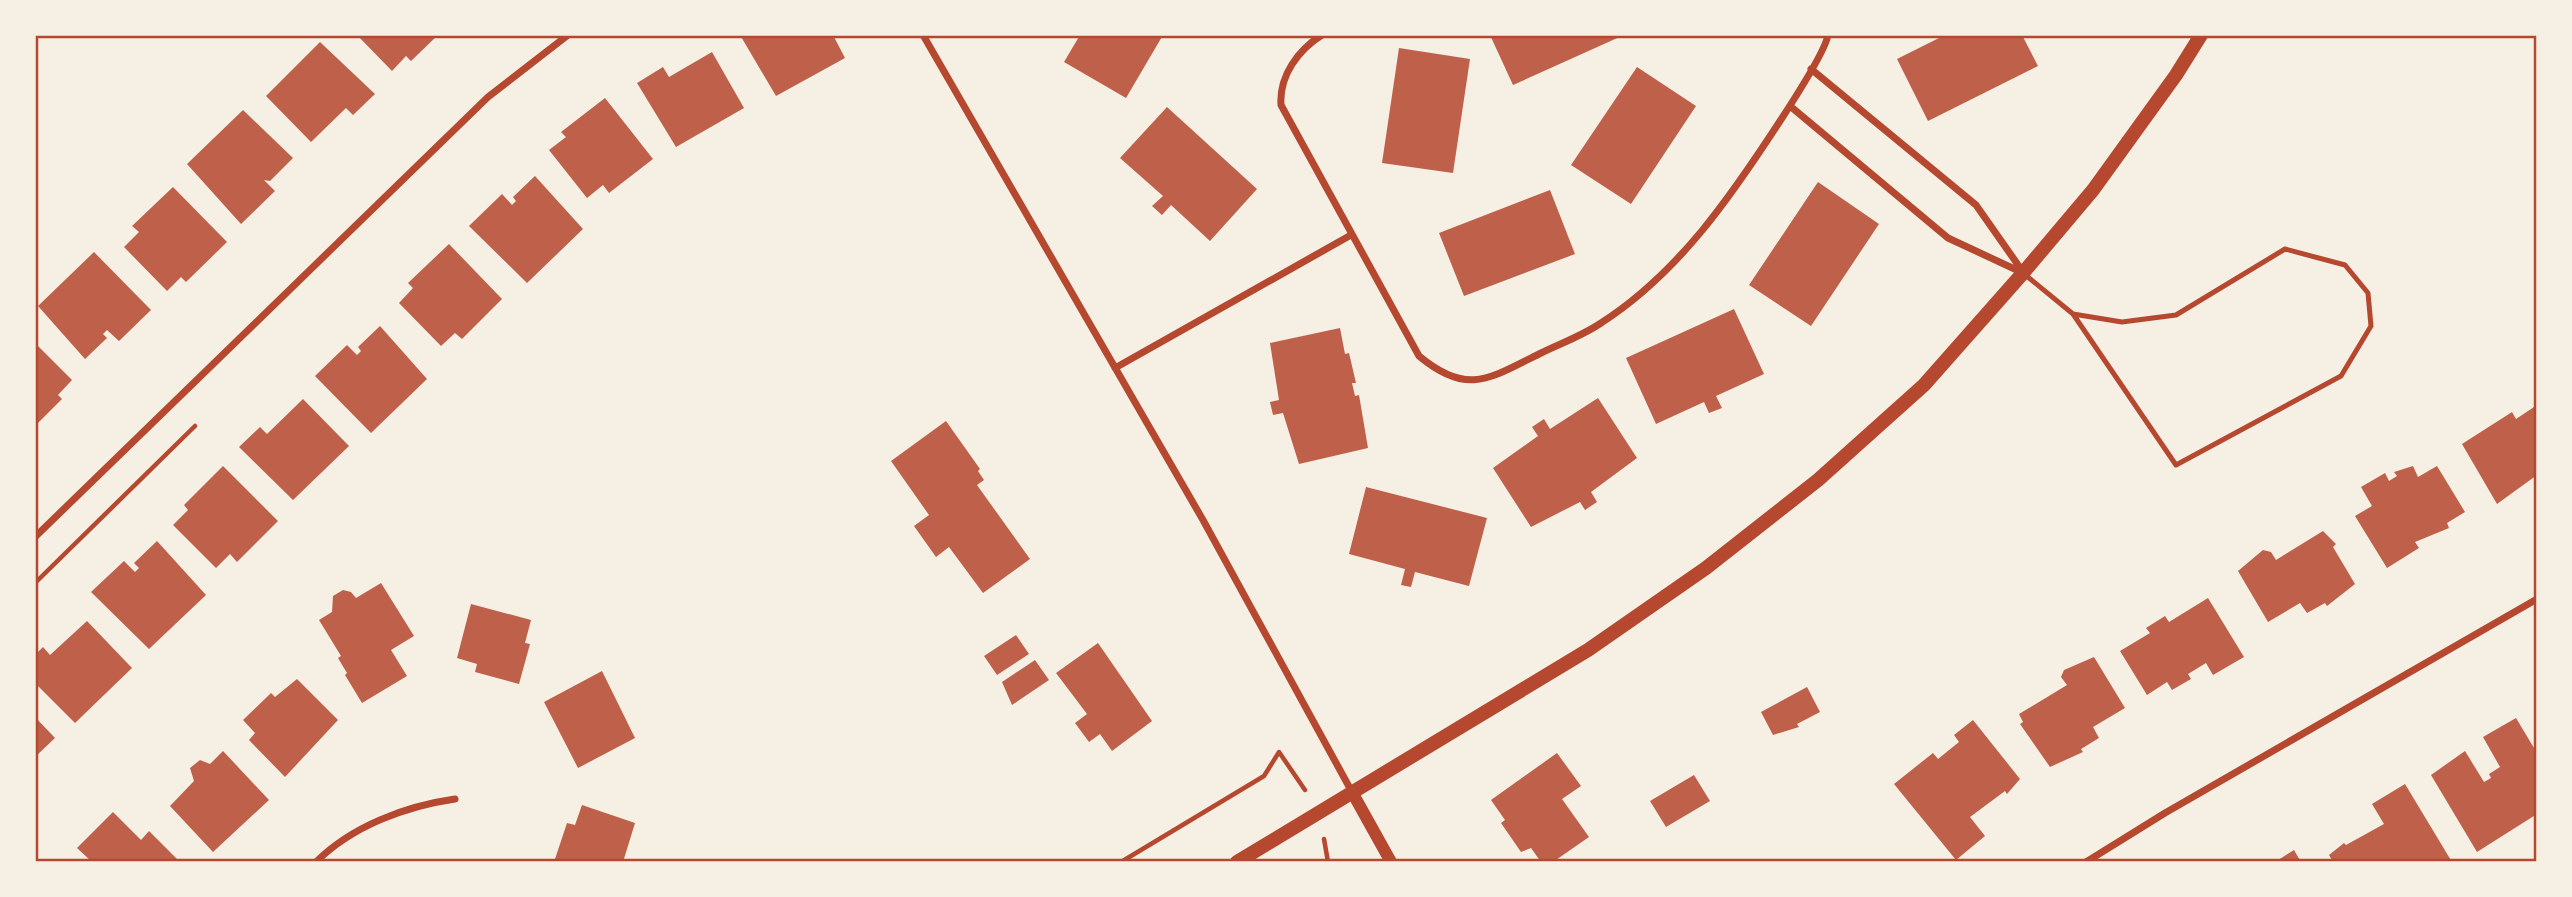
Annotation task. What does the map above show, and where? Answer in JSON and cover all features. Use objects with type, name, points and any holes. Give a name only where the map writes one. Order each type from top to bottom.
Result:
[{"type":"main road","points":[[1237,862],[1588,650],[1706,568],[1818,480],[1924,385],[2023,273],[2094,190],[2176,75],[2201,35]]},
{"type":"street","points":[[35,537],[488,97],[568,35]]},
{"type":"street","points":[[923,35],[1203,520],[1391,862]]},
{"type":"street","points":[[1322,35],[1308,44],[1290,65],[1280,94],[1281,105],[1419,356],[1438,372],[1456,379],[1476,380],[1495,376],[1599,324],[1640,295],[1685,251],[1736,189],[1790,106],[1828,35]]},
{"type":"street","points":[[1811,69],[1976,205],[2023,273]]},
{"type":"street","points":[[1790,106],[1948,238],[2023,273]]},
{"type":"street","points":[[1115,368],[1351,235]]},
{"type":"street","points":[[2086,862],[2165,813],[2537,599]]},
{"type":"street","points":[[316,862],[331,847],[387,817],[429,803],[455,799]]},
{"type":"lane","points":[[2023,273],[2073,314],[2176,465],[2341,376],[2371,326],[2368,293],[2345,265],[2286,250],[2176,314],[2122,322],[2073,314]]},
{"type":"path","points":[[35,583],[195,426]]},
{"type":"path","points":[[1121,862],[1264,776],[1279,752],[1320,812]]},
{"type":"building","points":[[357,35],[438,35],[411,61],[406,56],[392,71]]},
{"type":"building","points":[[740,35],[833,35],[845,58],[776,96]]},
{"type":"building","points":[[1080,35],[1163,35],[1126,98],[1064,62]]},
{"type":"building","points":[[1490,35],[1624,35],[1513,85]]},
{"type":"building","points":[[1945,35],[2022,35],[2038,66],[1928,121],[1897,59]]},
{"type":"building","points":[[320,42],[375,94],[353,115],[346,108],[311,142],[266,96]]},
{"type":"building","points":[[1399,48],[1470,59],[1453,173],[1382,163]]},
{"type":"building","points":[[712,52],[744,108],[676,147],[637,83],[663,67],[669,77]]},
{"type":"building","points":[[1637,67],[1696,106],[1631,204],[1571,165]]},
{"type":"building","points":[[605,98],[653,159],[609,193],[603,185],[587,198],[549,150],[566,137],[561,132]]},
{"type":"building","points":[[1167,107],[1257,189],[1210,241],[1171,205],[1162,215],[1152,206],[1163,196],[1120,158]]},
{"type":"building","points":[[243,110],[293,158],[270,181],[264,180],[275,191],[241,224],[187,164]]},
{"type":"building","points":[[535,176],[583,229],[527,283],[469,226],[502,194],[512,205],[516,201],[513,197]]},
{"type":"building","points":[[1818,182],[1879,224],[1811,326],[1749,285]]},
{"type":"building","points":[[173,187],[227,242],[186,282],[181,277],[167,291],[124,247],[139,232],[132,226]]},
{"type":"building","points":[[1550,190],[1575,254],[1464,296],[1439,233]]},
{"type":"building","points":[[449,244],[502,299],[462,339],[455,333],[441,346],[399,303],[413,288],[408,283]]},
{"type":"building","points":[[94,252],[151,310],[119,341],[107,330],[103,334],[107,338],[85,359],[38,306]]},
{"type":"building","points":[[1734,309],[1764,374],[1716,396],[1722,408],[1709,413],[1704,402],[1656,424],[1626,358]]},
{"type":"building","points":[[380,326],[427,379],[371,433],[315,376],[347,345],[357,355],[361,351],[358,347]]},
{"type":"building","points":[[1340,328],[1345,354],[1349,353],[1356,383],[1352,383],[1355,396],[1359,395],[1368,448],[1299,464],[1283,413],[1273,415],[1270,402],[1279,400],[1270,343]]},
{"type":"building","points":[[35,343],[72,380],[58,395],[62,399],[35,426]]},
{"type":"building","points":[[1598,398],[1637,458],[1591,492],[1597,502],[1585,510],[1580,502],[1531,527],[1493,468],[1538,436],[1532,427],[1544,419],[1550,429]]},
{"type":"building","points":[[303,399],[349,446],[293,500],[239,447],[260,427],[267,434]]},
{"type":"building","points":[[2537,405],[2537,475],[2497,504],[2462,444],[2512,412],[2516,419]]},
{"type":"building","points":[[946,421],[980,469],[978,471],[984,480],[977,485],[1030,559],[983,593],[949,547],[936,557],[914,526],[929,515],[891,461]]},
{"type":"building","points":[[223,466],[278,521],[237,562],[230,554],[216,568],[173,525],[188,510],[184,505]]},
{"type":"building","points":[[2413,466],[2418,477],[2437,466],[2465,512],[2447,523],[2449,528],[2415,542],[2419,548],[2387,568],[2355,516],[2372,506],[2361,487],[2385,473],[2389,481],[2397,476],[2394,472]]},
{"type":"building","points":[[1366,487],[1487,518],[1469,586],[1415,572],[1411,587],[1401,585],[1405,569],[1349,554]]},
{"type":"building","points":[[2323,531],[2336,544],[2333,547],[2355,584],[2327,606],[2325,603],[2307,613],[2300,603],[2268,622],[2238,571],[2263,550],[2271,552],[2276,560]]},
{"type":"building","points":[[157,541],[206,595],[149,649],[91,592],[124,561],[135,572],[139,568],[134,563]]},
{"type":"building","points":[[381,583],[414,636],[391,650],[407,676],[362,703],[345,675],[347,673],[338,658],[341,656],[319,620],[332,612],[333,596],[343,590],[351,592],[356,598]]},
{"type":"building","points":[[2208,598],[2244,657],[2213,675],[2206,663],[2188,674],[2191,679],[2172,690],[2167,682],[2147,695],[2120,651],[2150,633],[2146,628],[2165,616],[2169,622]]},
{"type":"building","points":[[471,604],[531,620],[525,643],[530,644],[519,684],[475,672],[477,664],[457,658]]},
{"type":"building","points":[[87,621],[132,668],[75,723],[35,683],[35,655],[43,647],[50,655]]},
{"type":"building","points":[[1016,635],[1029,654],[997,675],[984,656]]},
{"type":"building","points":[[1098,643],[1152,721],[1112,751],[1100,734],[1089,742],[1075,723],[1087,714],[1056,673]]},
{"type":"building","points":[[2094,657],[2125,708],[2093,727],[2099,738],[2081,749],[2083,752],[2050,767],[2020,724],[2023,722],[2019,714],[2067,685],[2061,677],[2064,670]]},
{"type":"building","points":[[1035,660],[1049,680],[1012,705],[1002,682]]},
{"type":"building","points":[[602,671],[635,738],[578,768],[544,702]]},
{"type":"building","points":[[297,679],[338,720],[285,777],[249,740],[255,733],[243,720],[271,693],[275,697]]},
{"type":"building","points":[[1807,687],[1820,712],[1797,724],[1799,727],[1773,735],[1761,712]]},
{"type":"building","points":[[35,717],[55,738],[35,757]]},
{"type":"building","points":[[2516,718],[2537,753],[2537,814],[2477,852],[2431,775],[2465,751],[2484,782],[2491,778],[2489,774],[2500,767],[2483,737]]},
{"type":"building","points":[[1973,720],[2020,779],[2007,794],[2005,791],[1970,817],[1985,836],[1956,860],[1894,784],[1933,753],[1938,759],[1959,742],[1954,735]]},
{"type":"building","points":[[223,751],[269,800],[213,852],[170,806],[194,781],[190,768],[200,760],[210,764]]},
{"type":"building","points":[[1557,753],[1581,786],[1562,799],[1589,837],[1553,862],[1541,862],[1531,848],[1521,852],[1501,823],[1505,820],[1491,800]]},
{"type":"building","points":[[1694,775],[1710,801],[1666,827],[1650,801]]},
{"type":"building","points":[[2405,784],[2452,862],[2333,862],[2329,855],[2344,843],[2346,845],[2384,824],[2372,804]]},
{"type":"building","points":[[582,805],[635,823],[623,862],[554,862],[567,823],[575,825]]},
{"type":"building","points":[[113,812],[141,840],[149,831],[180,862],[92,862],[77,848]]},
{"type":"building","points":[[2294,850],[2301,862],[2275,862]]}]
